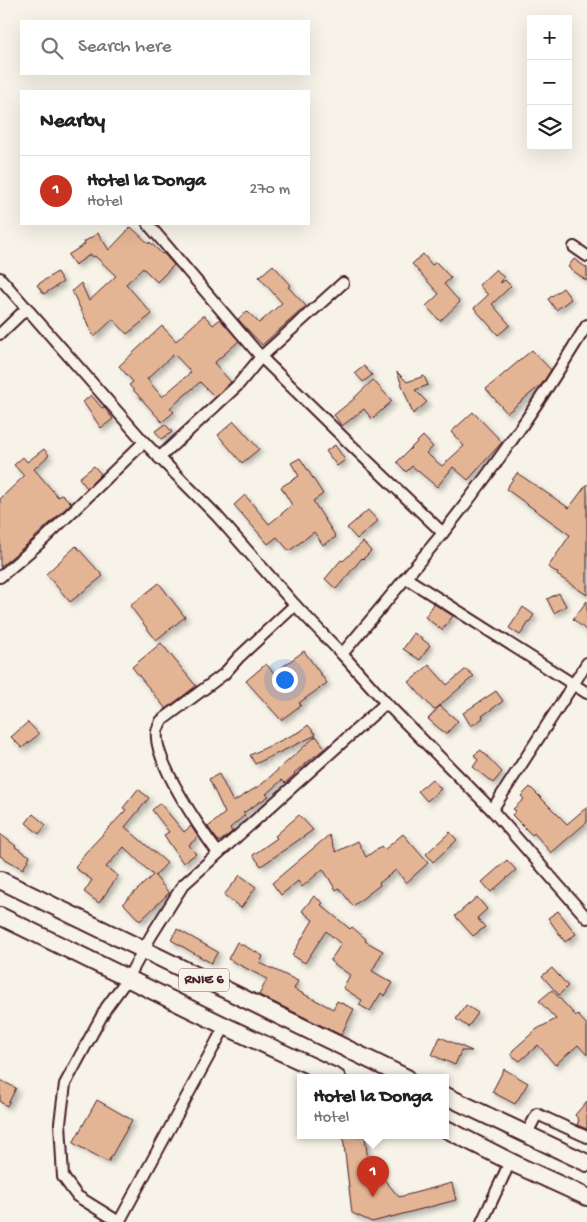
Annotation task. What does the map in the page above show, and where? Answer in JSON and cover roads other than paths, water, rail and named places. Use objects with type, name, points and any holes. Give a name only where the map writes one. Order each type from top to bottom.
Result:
[{"type":"main road","name":"RNIE 6","points":[[0,880],[399,1074]]},
{"type":"main road","name":"RNIE 6","points":[[0,916],[225,1026],[328,1074]]},
{"type":"main road","points":[[449,1097],[587,1163]]},
{"type":"main road","points":[[449,1131],[510,1162],[587,1197]]},
{"type":"street","points":[[149,225],[261,357],[443,533]]},
{"type":"street","points":[[574,247],[587,256]]},
{"type":"street","points":[[0,278],[144,442],[218,516],[295,605],[386,703],[492,810],[587,918]]},
{"type":"street","points":[[159,458],[238,385],[261,357],[343,283]]},
{"type":"street","points":[[0,334],[27,308]]},
{"type":"street","points":[[342,654],[443,533],[501,457],[587,325]]},
{"type":"street","points":[[0,577],[42,542],[144,442]]},
{"type":"street","points":[[406,578],[587,693]]},
{"type":"street","points":[[218,853],[172,780],[159,750],[156,733],[161,722],[171,712],[197,696],[224,674],[239,657],[295,605]]},
{"type":"street","points":[[492,810],[587,663]]},
{"type":"street","points":[[225,1026],[119,1222],[77,1196],[63,1177],[60,1123],[65,1084],[106,1008],[128,978],[183,885],[386,703]]},
{"type":"street","points":[[526,1135],[537,1114],[587,1137]]},
{"type":"street","points":[[482,1222],[510,1162]]},
{"type":"place","name":"Hotel la Donga","points":[[373,1197]]}]
